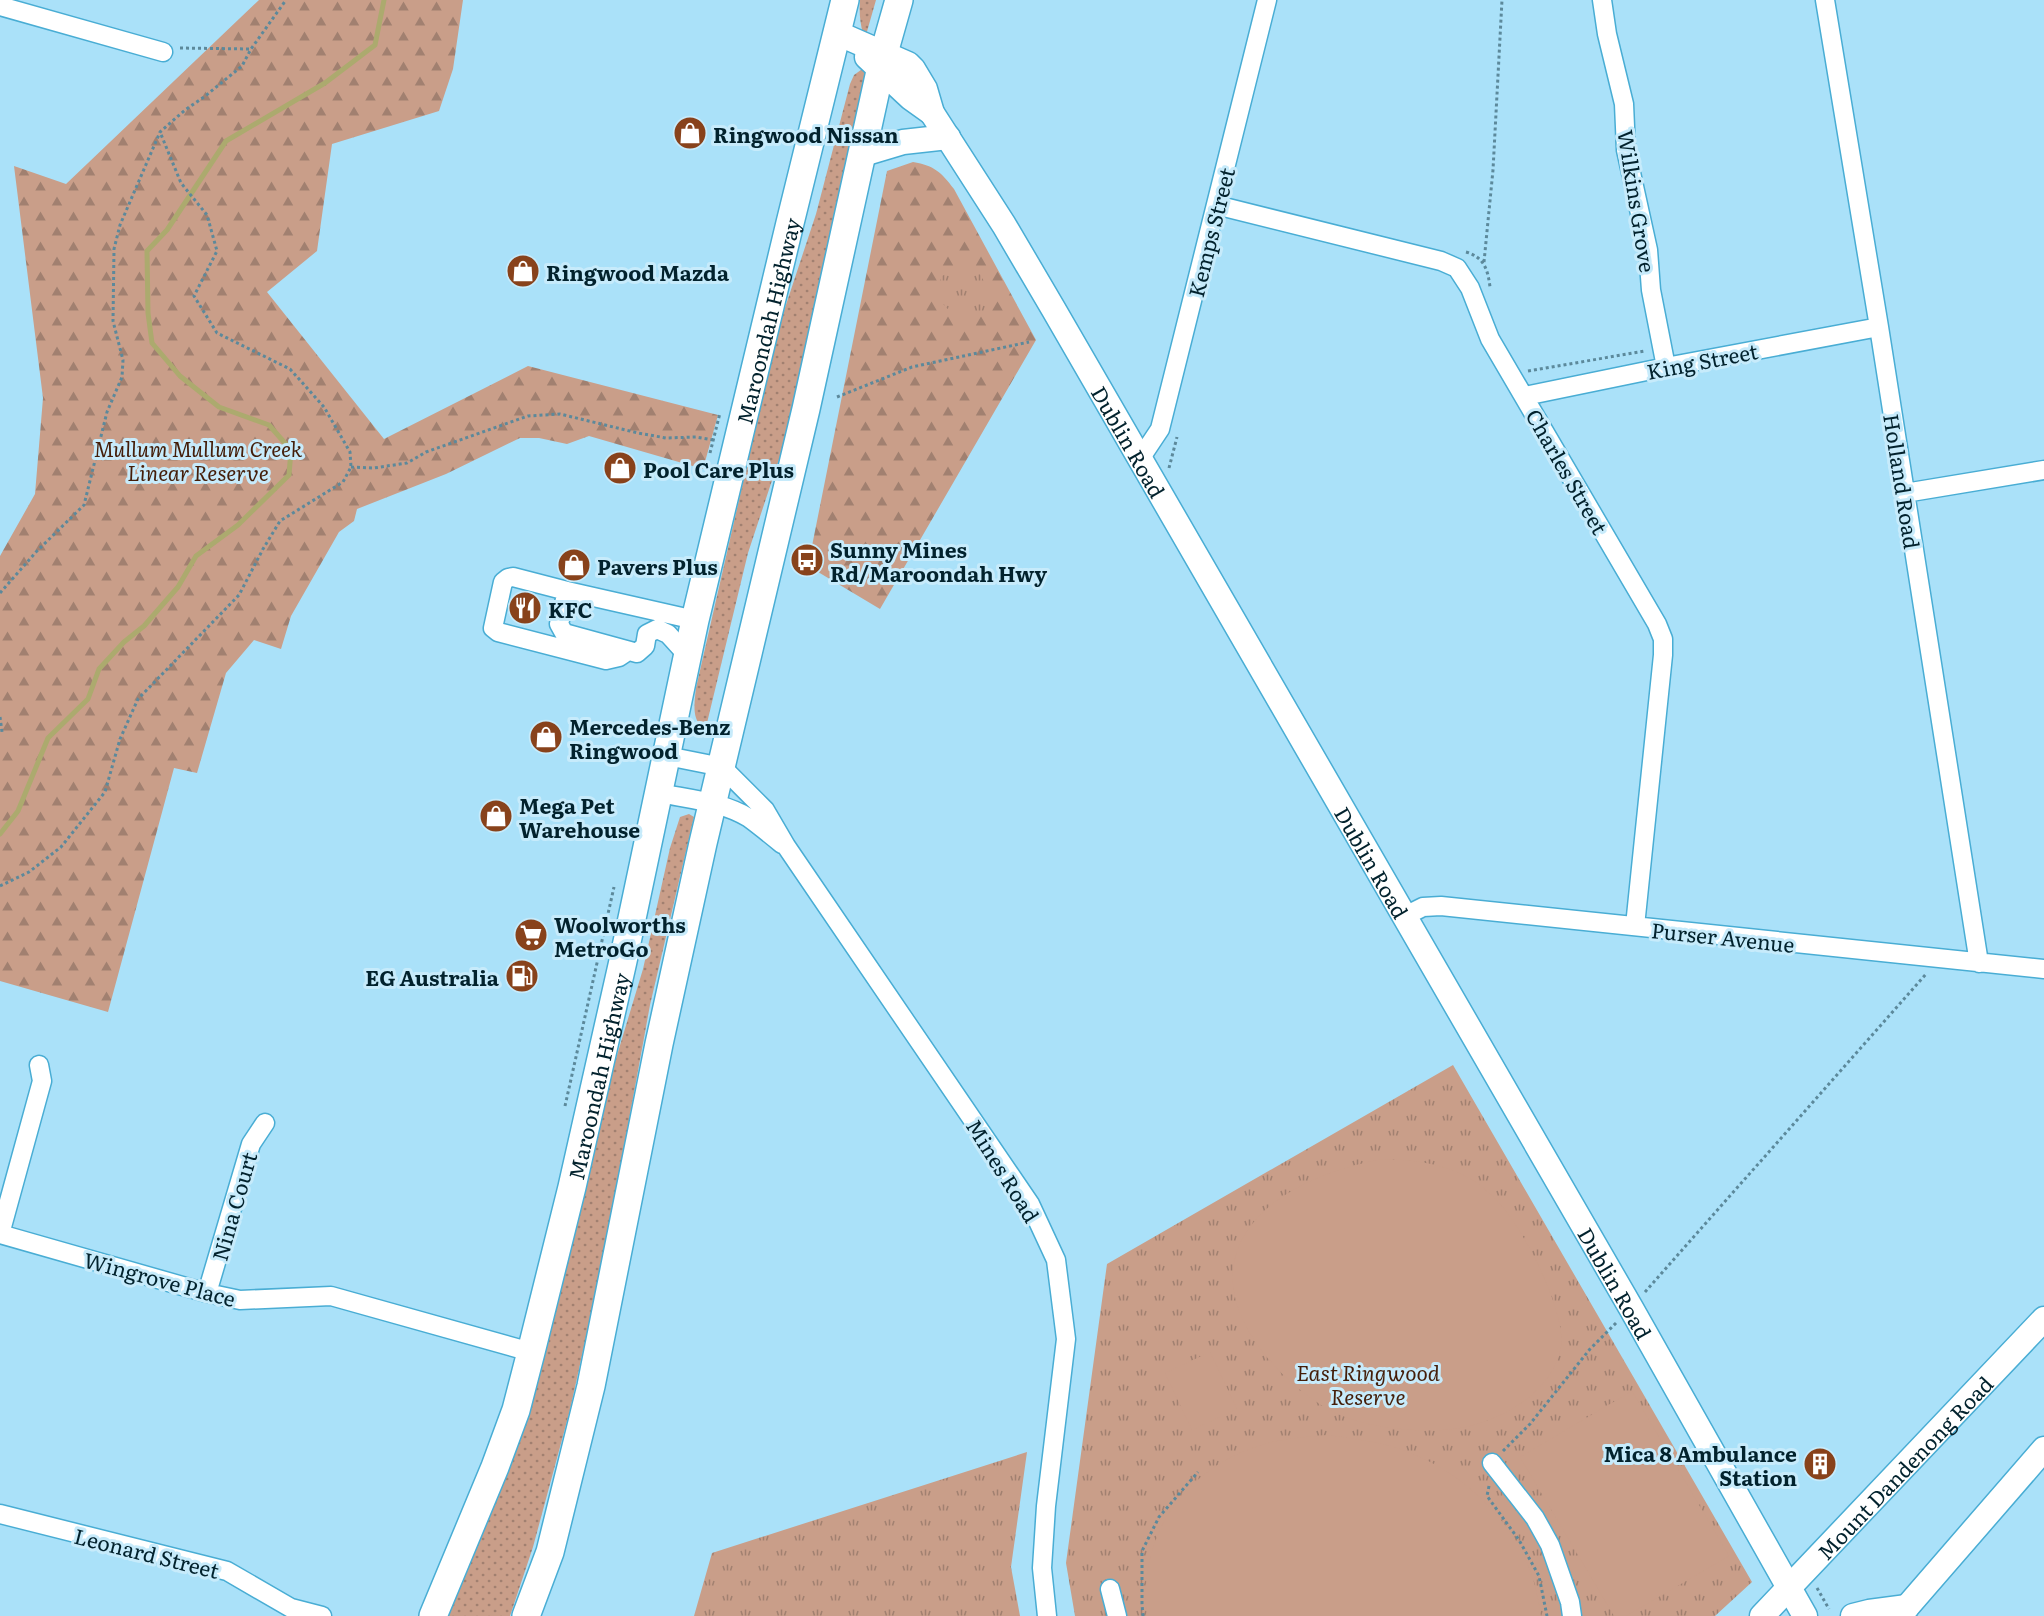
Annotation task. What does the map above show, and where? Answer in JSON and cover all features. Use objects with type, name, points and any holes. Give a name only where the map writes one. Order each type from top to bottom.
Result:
[{"type":"highway","name":"Maroondah Highway","points":[[433,1616],[516,1410],[531,1352],[572,1187],[695,620],[845,0]]},
{"type":"highway","points":[[526,1616],[550,1552],[591,1386],[659,1044],[712,804],[807,409],[883,61],[899,0]]},
{"type":"main road","name":"Dublin Road","points":[[837,33],[883,61],[911,98],[932,113],[1004,225],[1631,1308],[1805,1616]]},
{"type":"main road","points":[[863,154],[903,142],[948,137]]},
{"type":"main road","name":"Mount Dandenong Road","points":[[1762,1616],[2044,1319]]},
{"type":"main road","points":[[1853,1616],[1869,1612],[1902,1612],[2044,1449]]},
{"type":"street","name":"Kemps Street","points":[[1140,459],[1160,429],[1267,0]]},
{"type":"street","name":"Wilkins Grove","points":[[1602,0],[1607,34],[1624,104],[1626,150],[1648,250],[1651,290],[1666,367]]},
{"type":"street","name":"Holland Road","points":[[1825,0],[1979,963]]},
{"type":"street","points":[[0,6],[163,52]]},
{"type":"street","name":"Charles Street","points":[[1216,206],[1441,261],[1456,268],[1470,288],[1490,339],[1651,614],[1663,639],[1635,927]]},
{"type":"street","name":"King Street","points":[[1525,396],[1879,327]]},
{"type":"street","points":[[1905,493],[2044,470]]},
{"type":"street","points":[[628,651],[619,657],[606,660],[498,632],[494,628],[503,582],[513,577],[695,620]]},
{"type":"street","points":[[567,591],[559,624],[564,633],[637,653],[645,646],[647,634],[657,629],[668,634],[688,656]]},
{"type":"street","points":[[667,756],[722,767]]},
{"type":"street","name":"Mines Road","points":[[722,767],[765,810],[786,846],[1030,1204],[1056,1260],[1066,1340],[1046,1506],[1042,1568],[1047,1616]]},
{"type":"street","name":"Mines Road","points":[[659,793],[712,804],[747,817],[786,846]]},
{"type":"street","name":"Purser Avenue","points":[[1404,916],[1423,907],[1441,906],[2044,969]]},
{"type":"street","points":[[0,1234],[42,1081],[39,1065]]},
{"type":"street","name":"Nina Court","points":[[207,1293],[250,1144],[265,1123]]},
{"type":"street","name":"Wingrove Place","points":[[0,1234],[207,1293],[240,1300],[331,1296],[531,1352]]},
{"type":"street","points":[[1492,1462],[1535,1518],[1550,1545],[1570,1602],[1572,1616]]},
{"type":"street","name":"Leonard Street","points":[[0,1514],[227,1571],[291,1608],[322,1616]]},
{"type":"street","points":[[1110,1589],[1117,1616]]},
{"type":"path","points":[[0,592],[36,552],[84,505],[106,411],[122,376],[123,360],[114,321],[114,249],[120,225],[160,132],[242,66],[251,49],[286,0]]},
{"type":"path","points":[[1484,262],[1502,0]]},
{"type":"path","points":[[163,52],[185,47],[251,49]]},
{"type":"path","points":[[0,886],[29,872],[61,847],[105,792],[120,739],[138,699],[239,595],[280,521],[343,482],[351,467],[350,452],[324,407],[290,369],[217,333],[194,296],[217,251],[207,214],[182,183],[160,132]]},
{"type":"path","points":[[1459,250],[1478,256],[1484,262],[1489,275],[1491,292]]},
{"type":"path","points":[[837,397],[912,367],[1029,342]]},
{"type":"path","points":[[1521,363],[1527,371],[1662,348]]},
{"type":"path","points":[[351,467],[374,468],[407,463],[426,452],[528,416],[560,414],[666,438],[696,437],[713,440]]},
{"type":"path","points":[[1169,469],[1177,436]]},
{"type":"path","points":[[0,717],[2,732],[0,733]]},
{"type":"path","points":[[1547,1616],[1539,1576],[1514,1532],[1487,1496],[1492,1462],[1530,1424],[1590,1349],[1631,1308],[1940,958]]},
{"type":"path","points":[[1143,1616],[1142,1551],[1159,1517],[1198,1472]]},
{"type":"path","points":[[1813,1582],[1829,1609]]},
{"type":"green space","name":"Mullum Mullum Creek Linear Reserve","points":[[259,0],[463,0],[453,69],[439,111],[332,144],[317,251],[267,292],[384,439],[528,366],[718,415],[703,469],[589,436],[567,444],[539,438],[520,438],[446,474],[357,509],[354,521],[339,532],[291,616],[281,649],[254,640],[226,673],[197,773],[174,768],[108,1012],[0,981],[0,556],[35,494],[43,398],[14,166],[66,184]]},
{"type":"green space","points":[[860,0],[876,0],[866,35],[863,34],[861,25]]},
{"type":"green space","points":[[865,67],[869,68],[790,426],[748,553],[707,723],[702,726],[695,714],[696,688],[778,329],[816,214],[850,84],[854,75]]},
{"type":"green space","points":[[913,162],[937,171],[954,189],[1036,340],[880,609],[808,566],[887,171]]},
{"type":"green space","points":[[960,267],[978,271],[988,292],[987,306],[979,314],[968,316],[955,313],[944,305],[939,293],[942,276]]},
{"type":"green space","points":[[689,814],[694,817],[650,1005],[606,1246],[570,1410],[533,1547],[510,1616],[448,1616],[643,969],[670,848],[680,817]]},
{"type":"green space","name":"East Ringwood Reserve","points":[[1453,1065],[1752,1582],[1715,1616],[1075,1616],[1066,1563],[1107,1264]]},
{"type":"green space","points":[[1383,1159],[1416,1161],[1438,1166],[1478,1183],[1510,1217],[1541,1272],[1557,1313],[1561,1331],[1561,1346],[1557,1362],[1549,1376],[1526,1400],[1497,1417],[1466,1427],[1415,1430],[1377,1426],[1342,1416],[1310,1398],[1292,1383],[1260,1348],[1247,1327],[1238,1306],[1233,1285],[1234,1263],[1242,1241],[1254,1221],[1292,1191],[1314,1179],[1338,1170]]},
{"type":"green space","points":[[1210,1352],[1237,1409],[1192,1430],[1165,1373]]},
{"type":"green space","points":[[1632,1391],[1729,1556],[1626,1616],[1614,1616],[1520,1457]]},
{"type":"green space","points":[[1328,1435],[1383,1444],[1413,1454],[1453,1476],[1472,1490],[1504,1523],[1517,1543],[1532,1576],[1541,1616],[1147,1616],[1146,1586],[1150,1558],[1159,1532],[1173,1508],[1190,1487],[1212,1469],[1237,1454],[1273,1442]]},
{"type":"green space","points":[[1027,1452],[1011,1567],[1020,1616],[694,1616],[712,1553]]},
{"type":"waterway","points":[[0,834],[18,811],[48,738],[88,699],[99,669],[124,642],[144,626],[178,587],[196,556],[238,525],[289,475],[291,450],[269,425],[219,407],[180,376],[152,343],[148,313],[147,251],[167,230],[226,141],[325,83],[375,45],[384,0]]},
{"type":"place","name":"Ringwood Nissan","points":[[690,133]]},
{"type":"place","name":"Ringwood Mazda","points":[[523,271]]},
{"type":"place","name":"Pool Care Plus","points":[[620,468]]},
{"type":"place","name":"Sunny Mines Rd/Maroondah Hwy","points":[[807,560]]},
{"type":"place","name":"Pavers Plus","points":[[574,565]]},
{"type":"place","name":"KFC","points":[[525,608]]},
{"type":"place","name":"Mercedes-Benz Ringwood","points":[[546,737]]},
{"type":"place","name":"Mega Pet Warehouse","points":[[496,816]]},
{"type":"place","name":"Woolworths MetroGo","points":[[531,935]]},
{"type":"place","name":"EG Australia","points":[[522,976]]},
{"type":"place","name":"Mica 8 Ambulance Station","points":[[1820,1464]]}]
